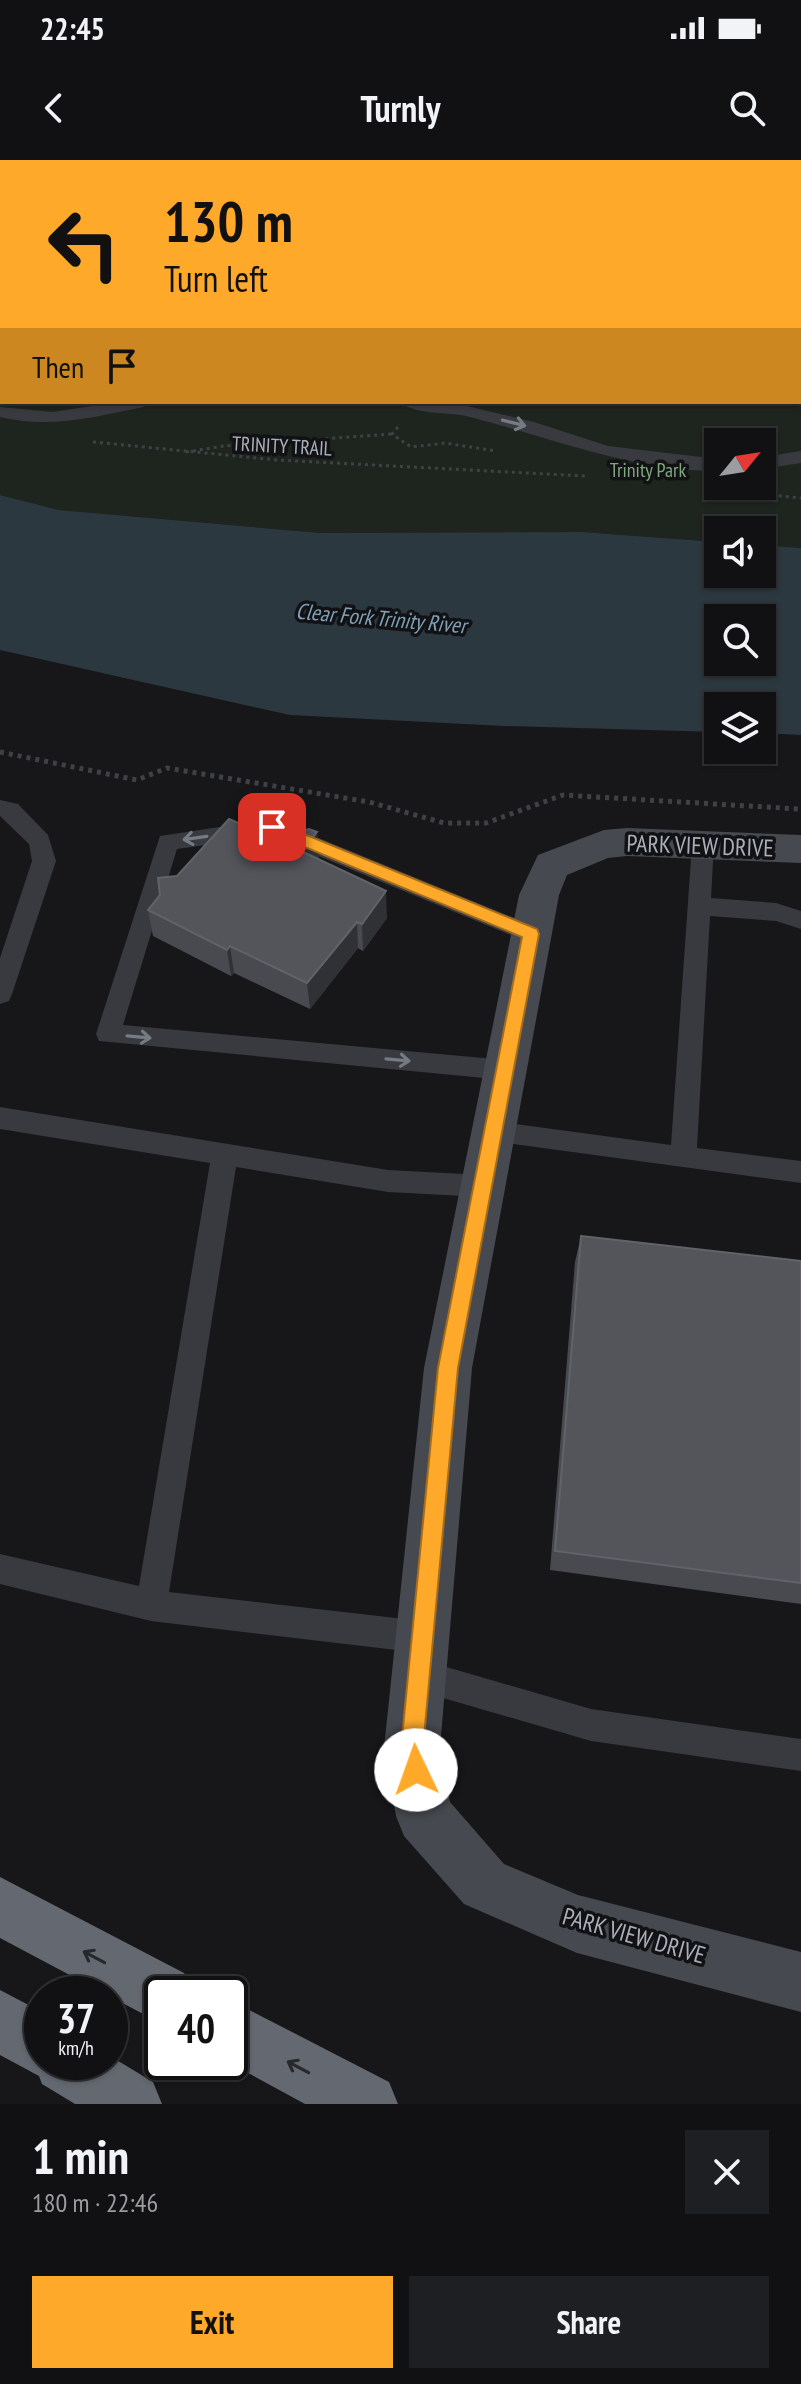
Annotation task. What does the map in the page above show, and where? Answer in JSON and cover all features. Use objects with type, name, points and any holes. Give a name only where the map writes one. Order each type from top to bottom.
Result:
[{"type":"highway","points":[[0,1906],[144,1984]]},
{"type":"highway","points":[[0,2020],[24,2035]]},
{"type":"highway","points":[[248,2040],[367,2104]]},
{"type":"highway","points":[[93,2080],[131,2104]]},
{"type":"street","name":"PARK VIEW DRIVE","points":[[801,849],[604,844],[552,865],[539,895],[448,1368],[412,1748],[424,1816],[484,1884],[577,1924],[801,1982]]},
{"type":"lane","points":[[0,412],[16,417],[52,418],[132,404]]},
{"type":"lane","points":[[425,404],[528,426],[605,451],[704,465]]},
{"type":"lane","points":[[776,461],[801,457]]},
{"type":"lane","points":[[0,808],[10,810],[40,841],[44,861],[0,994]]},
{"type":"lane","points":[[505,1070],[108,1034],[168,842],[272,827],[531,934]]},
{"type":"lane","points":[[683,1158],[703,845]]},
{"type":"lane","points":[[699,906],[776,912],[801,920]]},
{"type":"lane","points":[[0,1118],[388,1181],[483,1186]]},
{"type":"lane","points":[[493,1132],[801,1172]]},
{"type":"lane","points":[[151,1605],[225,1155]]},
{"type":"lane","points":[[0,1569],[151,1605],[420,1656],[591,1725],[801,1755]]},
{"type":"path","points":[[392,434],[407,419],[432,405]]},
{"type":"path","points":[[179,454],[224,446],[392,434],[411,447],[445,443],[506,453]]},
{"type":"path","name":"TRINITY TRAIL","points":[[85,441],[179,454],[591,477]]},
{"type":"path","name":"TRINITY TRAIL","points":[[553,468],[564,475]]},
{"type":"path","points":[[776,495],[801,498]]},
{"type":"path","points":[[0,752],[137,780],[167,768],[369,802],[444,823],[486,823],[563,795],[801,809]]},
{"type":"green space","name":"Trinity Park","points":[[0,404],[801,404],[801,548],[776,546],[776,516],[704,516],[704,541],[582,532],[320,533],[59,510],[0,495]]},
{"type":"water","name":"Clear Fork Trinity River","points":[[0,495],[59,510],[320,533],[582,532],[704,541],[704,588],[776,588],[776,546],[801,548],[801,735],[776,734],[776,692],[704,692],[704,732],[504,726],[290,715],[0,650]]},
{"type":"building","points":[[229,819],[273,838],[309,829],[317,832],[301,851],[386,891],[362,924],[357,922],[307,983],[230,946],[227,950],[148,910],[160,895],[158,878],[177,876]]},
{"type":"building","points":[[581,1236],[801,1261],[801,1583],[555,1551]]},
{"type":"route","points":[[272,827],[531,934],[448,1368],[412,1748],[416,1770]]}]
